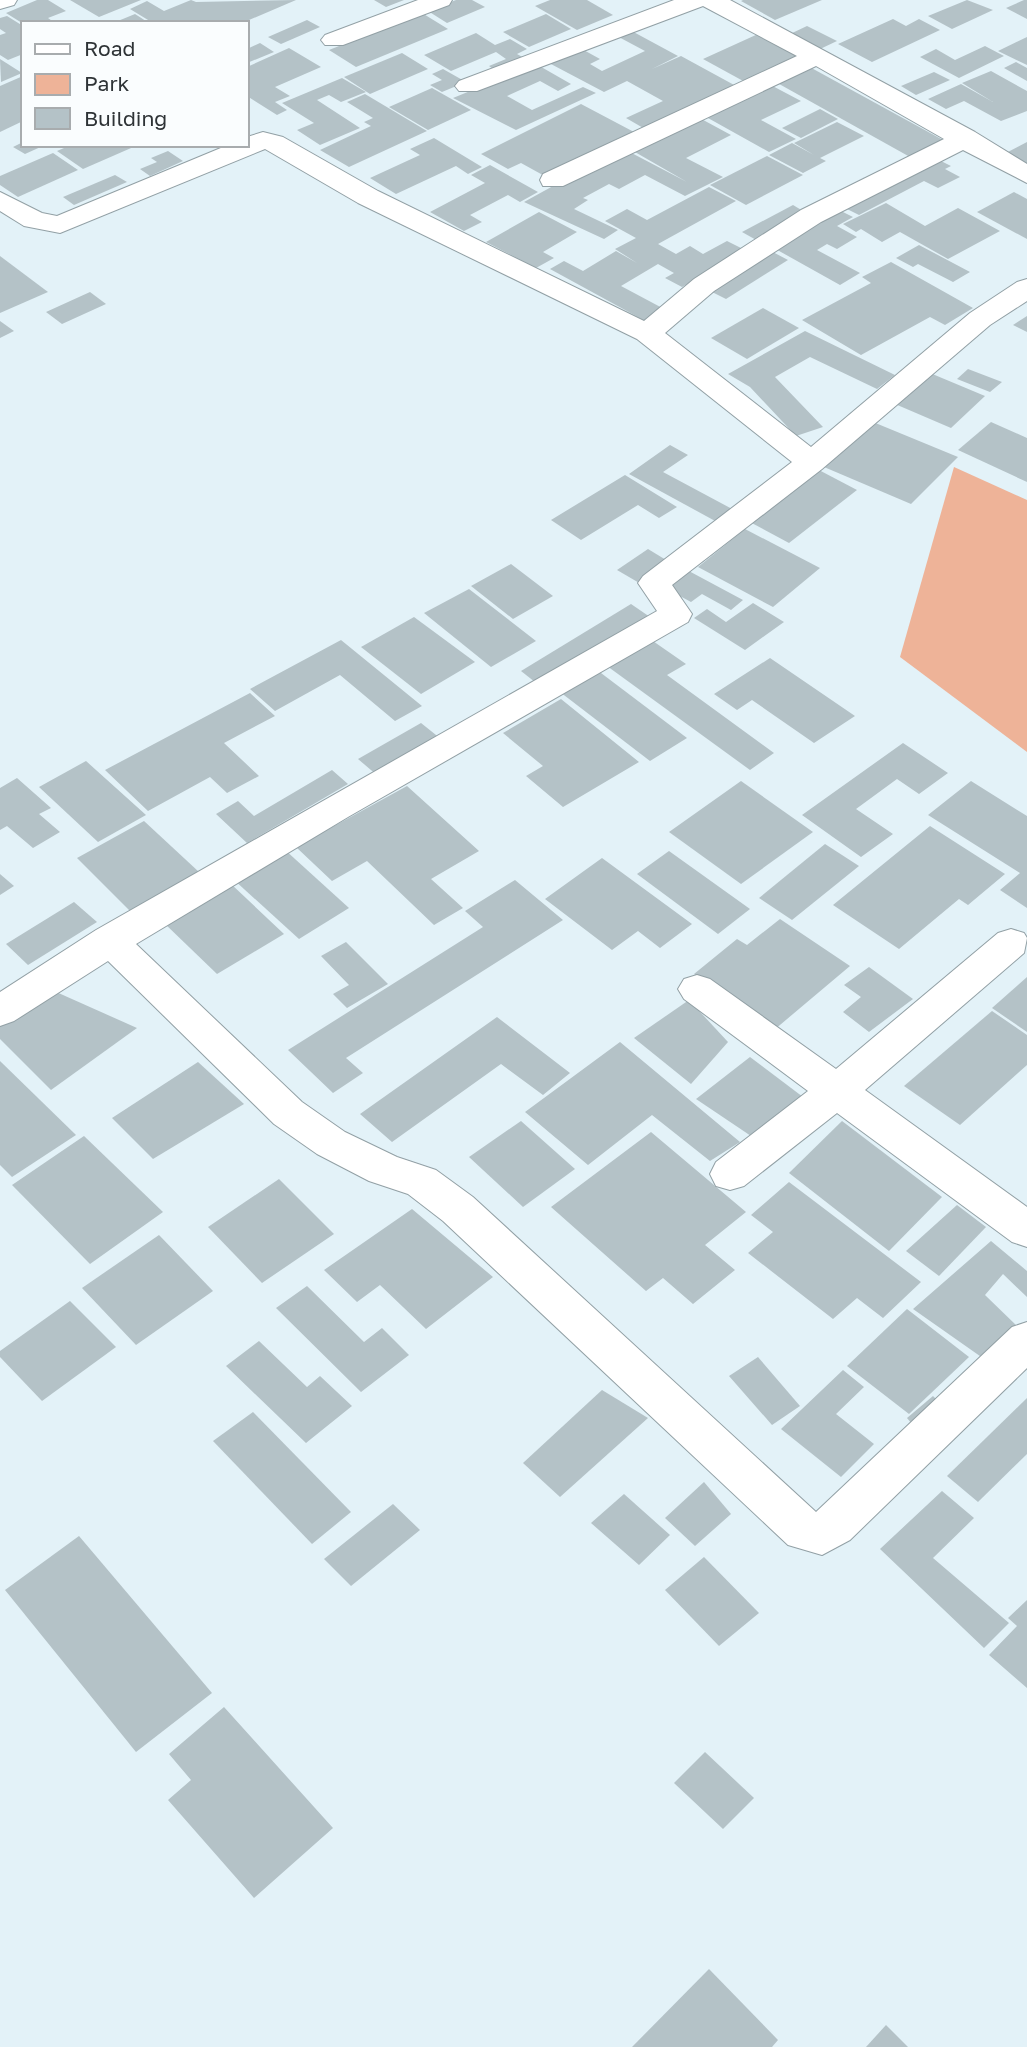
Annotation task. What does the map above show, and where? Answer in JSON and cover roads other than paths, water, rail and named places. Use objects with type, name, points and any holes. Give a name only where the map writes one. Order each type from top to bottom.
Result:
[{"type":"street","points":[[334,40],[440,0]]},
{"type":"street","points":[[468,86],[696,0]]},
{"type":"street","points":[[710,0],[966,138],[1027,175]]},
{"type":"street","points":[[553,180],[817,56]]},
{"type":"street","points":[[647,333],[704,285],[811,216],[966,138]]},
{"type":"street","points":[[248,145],[263,139],[299,155],[415,221],[647,333],[811,462]]},
{"type":"street","points":[[0,200],[34,220],[60,225],[244,147]]},
{"type":"street","points":[[0,1011],[109,940],[243,860],[676,614],[654,583],[811,462],[980,319],[1027,288]]},
{"type":"street","points":[[109,940],[289,1113],[331,1143],[383,1169],[422,1182],[458,1209],[804,1530],[822,1534],[834,1526],[1027,1340]]},
{"type":"street","points":[[730,1174],[837,1091],[1011,943]]},
{"type":"street","points":[[697,989],[1027,1230]]}]
